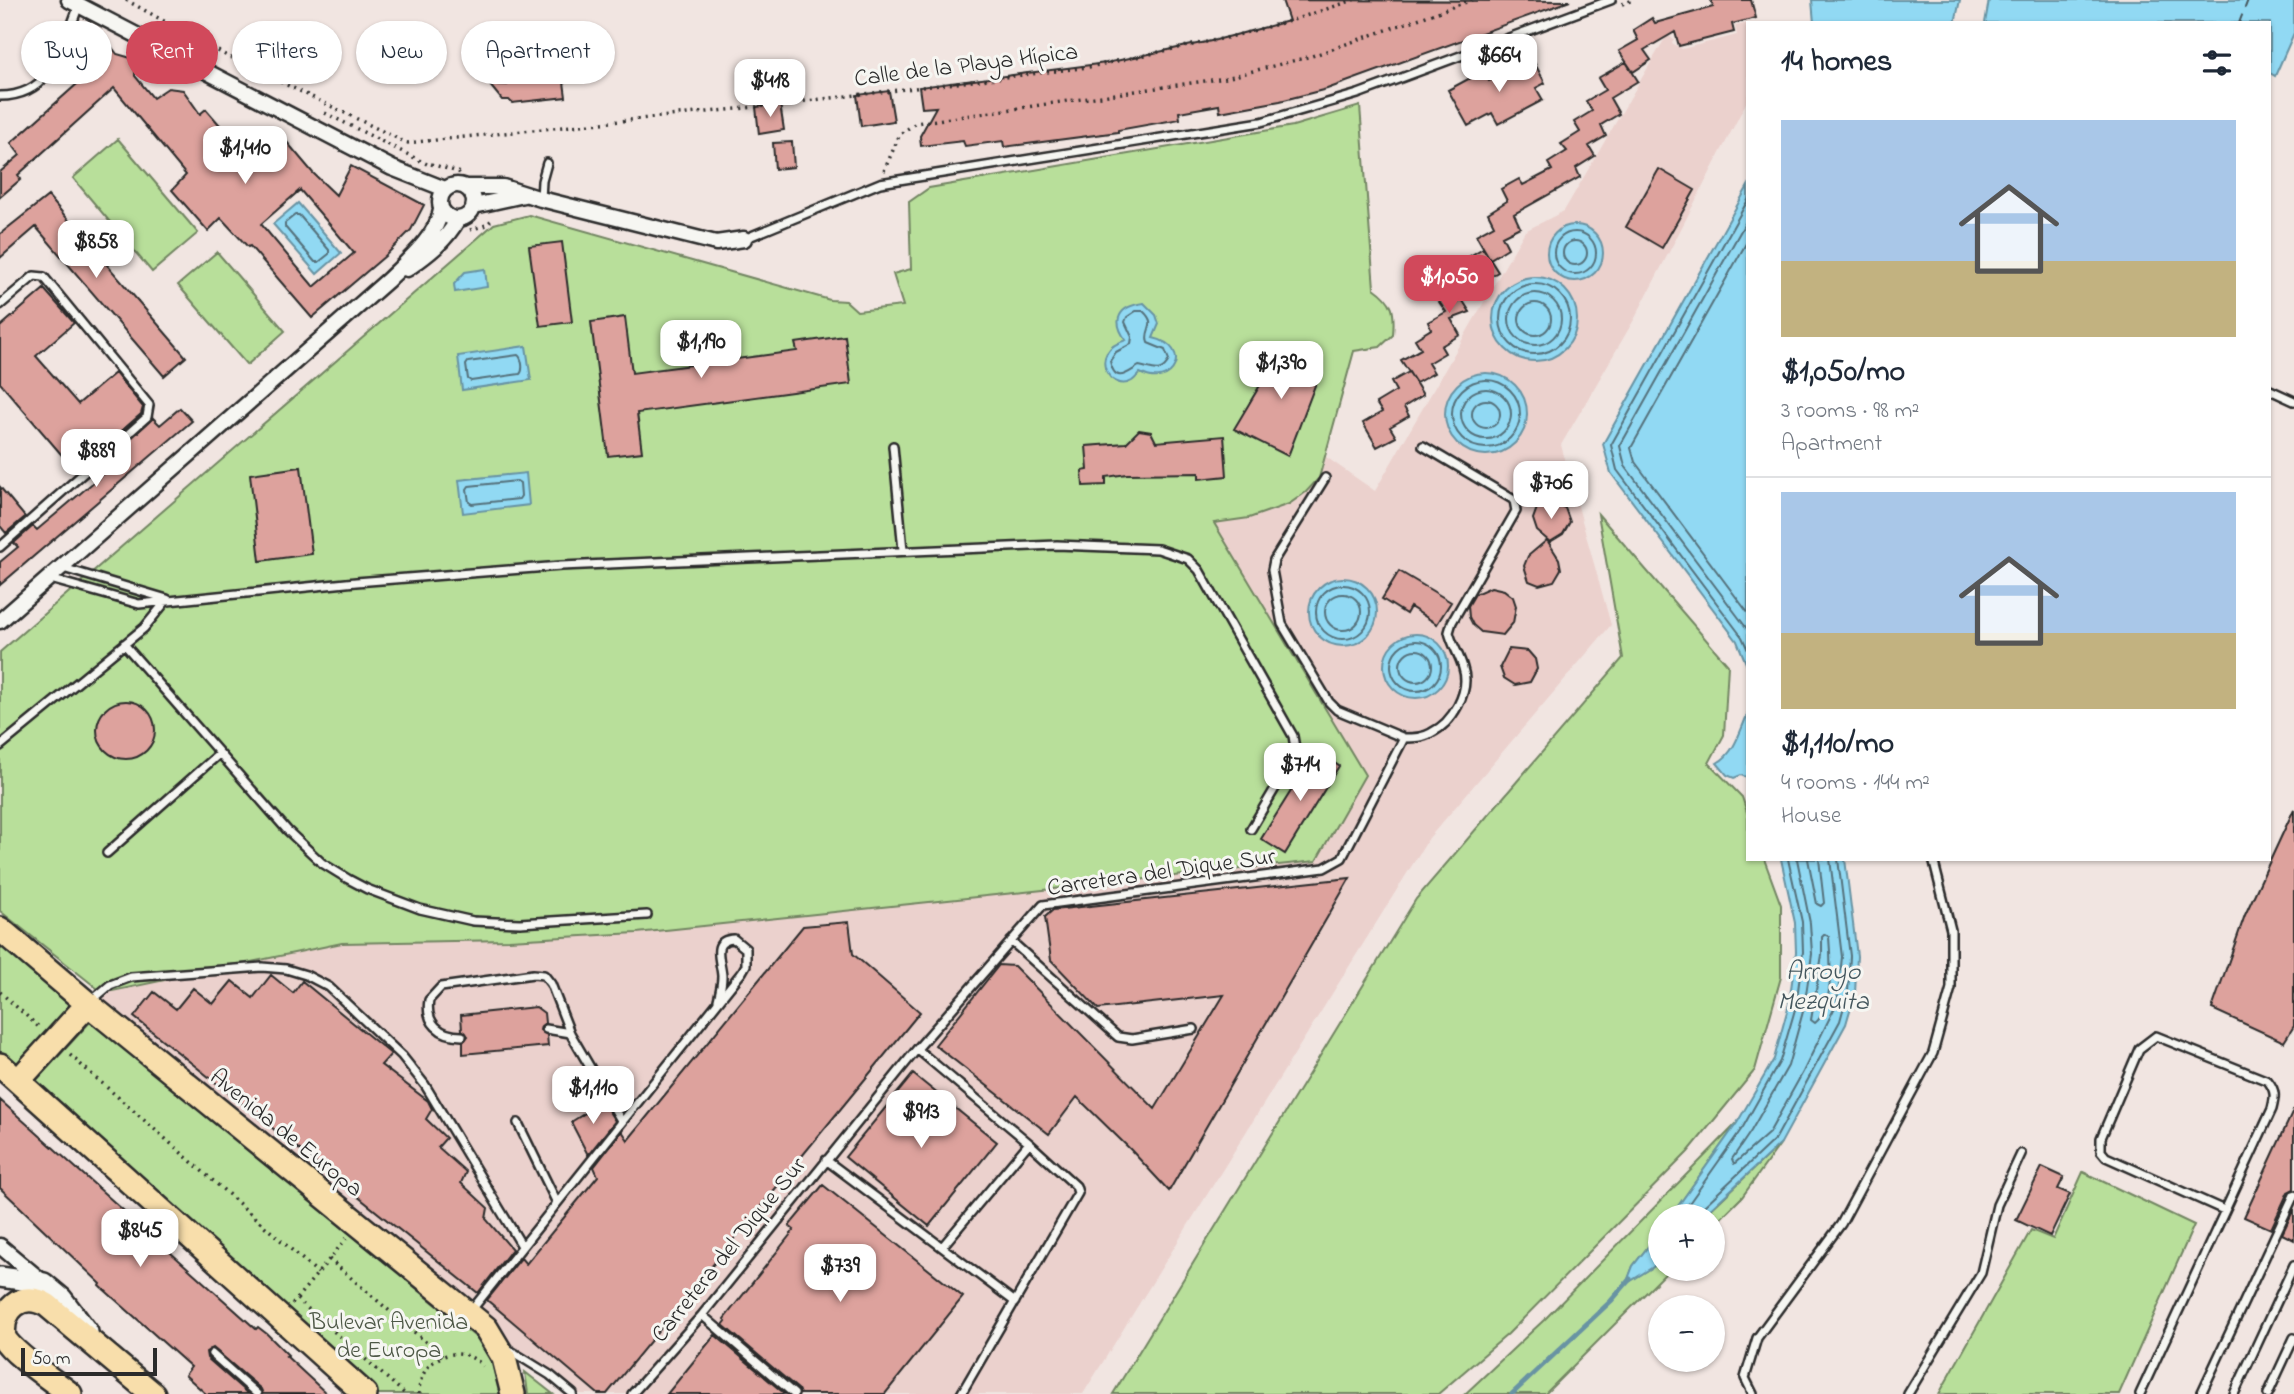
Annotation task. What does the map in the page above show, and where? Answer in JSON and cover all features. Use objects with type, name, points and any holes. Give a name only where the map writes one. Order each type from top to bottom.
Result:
[{"type":"main road","name":"Avenida de Europa","points":[[0,929],[88,1004],[486,1328],[504,1358],[513,1394]]},
{"type":"main road","points":[[18,1082],[88,1004]]},
{"type":"main road","points":[[0,1065],[365,1394]]},
{"type":"main road","points":[[71,1394],[6,1341],[1,1322],[9,1306],[24,1298],[46,1294],[106,1354],[153,1394]]},
{"type":"street","points":[[74,3],[393,168],[445,189]]},
{"type":"street","points":[[0,621],[387,280],[440,219],[440,197],[451,185],[503,187],[524,195],[716,243],[744,239]]},
{"type":"street","points":[[441,210],[448,217],[458,219],[468,215],[474,206],[473,195],[466,187]]},
{"type":"street","points":[[474,206],[524,195]]},
{"type":"street","points":[[387,280],[424,257],[452,229],[458,219]]},
{"type":"street","points":[[0,1246],[46,1294]]},
{"type":"street","points":[[0,1277],[46,1294]]},
{"type":"lane","points":[[744,239],[880,183],[1273,119],[1358,94],[1611,0]]},
{"type":"lane","points":[[0,96],[22,93],[47,77],[54,68],[74,3]]},
{"type":"lane","points":[[541,199],[547,163]]},
{"type":"lane","points":[[0,305],[34,276],[44,277],[149,405],[147,417],[0,547]]},
{"type":"lane","points":[[2271,390],[2294,401]]},
{"type":"lane","points":[[893,446],[902,550]]},
{"type":"lane","points":[[1325,478],[1274,560],[1272,580],[1278,615],[1287,636],[1329,702],[1337,710],[1404,738],[1430,734],[1451,716],[1465,684],[1464,670],[1449,632],[1452,622],[1516,508],[1514,500],[1423,446]]},
{"type":"lane","points":[[50,579],[127,602],[153,603],[561,566],[1071,545],[1158,549],[1188,559],[1199,570],[1293,736],[1295,748],[1290,763],[1251,829]]},
{"type":"lane","points":[[63,568],[167,600]]},
{"type":"lane","points":[[0,746],[152,621],[167,600]]},
{"type":"lane","points":[[124,644],[304,848],[322,863],[367,889],[420,909],[472,921],[520,923],[647,915]]},
{"type":"lane","name":"Carretera del Dique Sur","points":[[632,1394],[702,1315],[825,1160],[1038,909],[1049,902],[1324,868],[1334,864],[1348,849],[1404,738]]},
{"type":"lane","points":[[107,853],[219,754]]},
{"type":"lane","points":[[1753,1394],[1745,1378],[1757,1338],[1841,1224],[1933,1053],[1951,989],[1951,930],[1934,861]]},
{"type":"lane","points":[[469,1313],[746,965],[746,949],[734,939],[727,939],[720,944],[718,951],[722,979],[718,1000]]},
{"type":"lane","points":[[1011,941],[1118,1037],[1132,1040],[1194,1029]]},
{"type":"lane","points":[[88,1004],[110,985],[131,978],[262,967],[286,969],[306,975],[329,987],[402,1056],[425,1085],[522,1246]]},
{"type":"lane","points":[[462,1036],[443,1033],[435,1027],[427,1010],[433,993],[441,987],[544,975],[551,984],[570,1033],[622,1122]]},
{"type":"lane","points":[[546,1029],[570,1033]]},
{"type":"lane","points":[[2140,1394],[2272,1109],[2275,1096],[2268,1082],[2156,1036],[2139,1049],[2101,1138],[2101,1152],[2106,1157],[2224,1210]]},
{"type":"lane","points":[[917,1049],[1029,1143],[1076,1186],[1079,1193],[961,1394]]},
{"type":"lane","points":[[518,1123],[557,1203]]},
{"type":"lane","points":[[942,1247],[1029,1143]]},
{"type":"lane","points":[[1908,1394],[1982,1273],[1997,1205],[2021,1154]]},
{"type":"lane","points":[[825,1160],[1015,1302]]},
{"type":"lane","points":[[2200,1394],[2294,1195]]},
{"type":"lane","points":[[2234,1394],[2294,1265]]},
{"type":"lane","points":[[702,1315],[793,1394]]},
{"type":"lane","points":[[2268,1394],[2294,1338]]},
{"type":"lane","points":[[496,1342],[540,1369],[573,1394]]},
{"type":"lane","points":[[212,1354],[257,1394]]},
{"type":"path","name":"Calle de la Playa Hípica","points":[[126,0],[227,56],[407,142],[756,107],[1089,67],[1230,37],[1354,0]]},
{"type":"path","points":[[880,183],[900,134],[916,123],[1226,78],[1335,49],[1472,0]]},
{"type":"path","points":[[0,992],[318,1273]]},
{"type":"path","points":[[279,1317],[359,1224]]},
{"type":"path","points":[[329,1259],[442,1356]]},
{"type":"path","points":[[297,1299],[405,1394]]},
{"type":"path","points":[[419,1394],[424,1371],[442,1356],[458,1353],[466,1355],[486,1369]]},
{"type":"shaded area","points":[[1746,23],[1746,103],[1635,318],[1561,445],[1611,625],[1429,838],[1083,1394],[567,1394],[104,1000],[103,993],[342,943],[509,940],[637,933],[1316,861],[1365,775],[1214,523],[1249,518],[1319,478],[1326,457],[1375,491],[1525,231],[1564,211],[1667,35],[1674,39],[1672,43],[1682,49],[1737,35],[1735,26]]},
{"type":"green space","points":[[1360,106],[1374,288],[1386,298],[1392,308],[1393,335],[1380,347],[1354,351],[1319,478],[1306,492],[1289,504],[1249,518],[1214,523],[1365,775],[1316,861],[637,933],[509,940],[342,943],[103,993],[0,911],[0,652],[494,224],[529,215],[830,300],[846,301],[857,311],[903,306],[893,274],[911,269],[909,202],[929,188],[1293,126]]},
{"type":"green space","points":[[118,139],[198,233],[152,272],[73,178]]},
{"type":"green space","points":[[217,252],[285,331],[247,365],[178,285]]},
{"type":"green space","points":[[1598,514],[1728,665],[1724,735],[1709,763],[1742,797],[1746,809],[1746,861],[1765,861],[1781,905],[1781,977],[1755,1070],[1688,1152],[1508,1334],[1438,1394],[1113,1394],[1416,899],[1623,658]]},
{"type":"green space","points":[[0,942],[73,1007],[15,1071],[0,1056]]},
{"type":"green space","name":"Bulevar Avenida de Europa","points":[[91,1021],[484,1344],[493,1357],[502,1394],[375,1394],[33,1084]]},
{"type":"green space","points":[[1737,1123],[1680,1204],[1658,1204]]},
{"type":"green space","points":[[1781,1143],[1742,1197],[1725,1214],[1725,1204],[1717,1204]]},
{"type":"green space","points":[[2083,1172],[2194,1225],[2119,1394],[1939,1394],[2031,1230],[2053,1239]]},
{"type":"green space","points":[[1648,1214],[1648,1247],[1633,1266],[1627,1283],[1648,1270],[1648,1281],[1658,1281],[1545,1394],[1465,1394],[1544,1320]]},
{"type":"green space","points":[[525,1372],[553,1394],[528,1394]]},
{"type":"water","points":[[1812,0],[1960,0],[1955,21],[1814,21]]},
{"type":"water","points":[[1989,0],[2294,0],[2294,33],[2275,76],[2271,74],[2271,21],[1985,21]]},
{"type":"water","points":[[1746,190],[1746,663],[1737,641],[1611,473],[1603,444]]},
{"type":"water","points":[[298,203],[341,253],[317,274],[273,224]]},
{"type":"water","points":[[1575,225],[1586,227],[1595,233],[1601,242],[1601,264],[1595,273],[1586,279],[1575,281],[1564,279],[1555,273],[1549,264],[1547,253],[1549,242],[1555,233],[1564,227]]},
{"type":"water","points":[[485,269],[487,287],[455,292],[454,284],[465,272]]},
{"type":"water","points":[[1535,277],[1551,280],[1565,289],[1574,303],[1577,319],[1574,335],[1565,349],[1551,358],[1535,361],[1519,358],[1505,349],[1496,335],[1493,319],[1496,303],[1505,289],[1519,280]]},
{"type":"water","points":[[1144,303],[1156,315],[1159,324],[1153,338],[1166,343],[1173,350],[1175,366],[1162,376],[1152,377],[1140,373],[1132,381],[1116,382],[1110,377],[1104,362],[1107,353],[1114,346],[1126,340],[1119,326],[1120,315],[1129,307]]},
{"type":"water","points":[[526,346],[531,380],[462,390],[458,356]]},
{"type":"water","points":[[1486,373],[1502,376],[1515,385],[1524,398],[1527,414],[1524,430],[1515,443],[1502,452],[1486,455],[1470,452],[1457,443],[1448,430],[1445,414],[1448,398],[1457,385],[1470,376]]},
{"type":"water","points":[[526,473],[529,505],[463,513],[459,480]]},
{"type":"water","points":[[1343,578],[1356,581],[1367,588],[1374,599],[1377,612],[1374,625],[1367,636],[1356,643],[1343,646],[1330,643],[1319,636],[1312,625],[1309,612],[1312,599],[1319,588],[1330,581]]},
{"type":"water","points":[[1410,634],[1422,634],[1439,643],[1446,654],[1446,678],[1439,689],[1422,698],[1410,698],[1398,693],[1389,684],[1384,672],[1384,660],[1389,648],[1398,639]]},
{"type":"water","points":[[1746,718],[1746,777],[1741,775],[1734,778],[1727,775],[1717,763],[1733,748]]},
{"type":"water","name":"Arroyo Mezquita","points":[[1781,861],[1845,861],[1857,956],[1855,993],[1846,1024],[1781,1143],[1716,1204],[1680,1204],[1737,1123],[1774,1059],[1789,1004],[1796,952],[1795,923]]},
{"type":"water","points":[[1648,1247],[1648,1270],[1626,1284],[1633,1266]]},
{"type":"building","points":[[1282,0],[1570,1],[1327,89],[1280,101],[1220,112],[1219,105],[1179,112],[1180,119],[1118,132],[1004,147],[1003,141],[965,146],[963,141],[921,146],[920,136],[936,107],[922,108],[919,87],[1106,63],[1216,40],[1289,21]]},
{"type":"building","points":[[1711,0],[1751,0],[1756,18],[1732,24],[1734,32],[1679,46],[1675,32],[1644,50],[1651,60],[1633,72],[1619,51],[1638,40],[1633,30],[1652,18],[1655,23],[1713,7]]},
{"type":"building","points":[[112,47],[117,54],[126,57],[126,84],[142,84],[153,98],[168,88],[183,90],[200,114],[206,109],[244,153],[275,128],[313,173],[336,195],[351,166],[424,205],[411,230],[385,256],[312,318],[250,246],[248,247],[221,218],[208,231],[172,190],[186,175],[114,88],[18,175],[21,179],[0,197],[0,172],[20,155],[11,143],[77,84],[112,84]],"holes":[[[300,190],[354,253],[314,287],[261,224]]]},
{"type":"building","points":[[1532,58],[1545,83],[1536,88],[1543,100],[1498,124],[1492,113],[1468,126],[1448,90],[1483,71],[1489,81]]},
{"type":"building","points":[[1626,62],[1638,81],[1610,98],[1619,114],[1601,125],[1606,136],[1589,146],[1595,156],[1576,168],[1580,177],[1514,214],[1520,227],[1502,236],[1508,248],[1490,259],[1476,235],[1494,225],[1488,213],[1507,201],[1501,189],[1519,179],[1523,185],[1552,170],[1548,163],[1567,151],[1561,144],[1580,132],[1574,122],[1592,111],[1586,101],[1605,90],[1598,78]]},
{"type":"building","points":[[489,84],[564,84],[566,97],[512,103],[502,100]]},
{"type":"building","points":[[889,91],[894,121],[861,126],[857,95]]},
{"type":"building","points":[[780,104],[784,130],[759,134],[756,107]]},
{"type":"building","points":[[792,142],[794,167],[775,169],[773,143]]},
{"type":"building","points":[[1659,169],[1695,190],[1662,248],[1626,227]]},
{"type":"building","points":[[48,196],[186,357],[164,376],[36,227],[0,258],[0,234]]},
{"type":"building","points":[[562,242],[572,322],[540,326],[529,246]]},
{"type":"building","points":[[1483,248],[1498,272],[1479,283],[1483,291],[1463,301],[1470,312],[1451,319],[1460,335],[1441,346],[1445,353],[1428,363],[1434,373],[1416,383],[1401,360],[1421,349],[1415,339],[1431,329],[1428,322],[1446,312],[1437,299],[1456,288],[1451,277],[1469,266],[1465,259]]},
{"type":"building","points":[[44,289],[74,323],[36,356],[78,404],[115,373],[143,407],[141,414],[95,454],[87,444],[67,461],[0,383],[0,327]]},
{"type":"building","points":[[625,317],[632,373],[797,351],[795,343],[845,336],[851,384],[637,413],[642,452],[608,456],[591,322]]},
{"type":"building","points":[[1284,345],[1322,367],[1288,456],[1234,429]]},
{"type":"building","points":[[1409,372],[1423,395],[1404,407],[1409,416],[1390,427],[1396,437],[1377,447],[1363,423],[1382,412],[1376,403],[1396,391],[1391,382]]},
{"type":"building","points":[[180,408],[192,421],[0,585],[0,562],[18,547],[14,543],[33,526],[37,530],[108,470],[103,464],[153,418],[160,425]]},
{"type":"building","points":[[1139,430],[1151,432],[1156,442],[1224,436],[1227,476],[1199,479],[1199,473],[1127,474],[1106,477],[1106,485],[1083,486],[1082,471],[1088,470],[1086,446],[1126,443]]},
{"type":"building","points":[[301,467],[312,554],[260,561],[250,474]]},
{"type":"building","points":[[0,487],[25,517],[6,533],[0,526]]},
{"type":"building","points":[[1551,502],[1565,508],[1570,522],[1563,534],[1550,542],[1537,531],[1533,519],[1537,508]]},
{"type":"building","points":[[1547,540],[1559,559],[1561,569],[1554,581],[1539,585],[1529,581],[1524,566],[1528,556]]},
{"type":"building","points":[[1399,571],[1451,602],[1437,624],[1410,607],[1406,614],[1382,599]]},
{"type":"building","points":[[1491,587],[1504,590],[1513,597],[1516,606],[1513,623],[1503,635],[1481,632],[1469,617],[1468,606],[1475,594]]},
{"type":"building","points":[[1509,649],[1528,651],[1535,659],[1537,669],[1530,682],[1515,685],[1504,678],[1500,667]]},
{"type":"building","points":[[120,701],[132,701],[142,705],[151,714],[155,736],[147,751],[132,759],[120,759],[110,755],[101,746],[97,736],[97,724],[101,714],[110,705]]},
{"type":"building","points":[[1316,751],[1339,766],[1285,854],[1261,839]]},
{"type":"building","points":[[2294,809],[2294,1026],[2284,1042],[2212,1009],[2245,915]]},
{"type":"building","points":[[1350,878],[1169,1191],[1077,1097],[1049,1134],[935,1045],[999,965],[1014,966],[1155,1109],[1224,995],[1098,1009],[1051,960],[1045,917],[1053,910]]},
{"type":"building","points":[[849,922],[853,954],[920,1012],[607,1394],[598,1394],[487,1300],[521,1258],[526,1264],[598,1176],[594,1167],[622,1131],[628,1140],[803,926]]},
{"type":"building","points":[[271,975],[293,993],[302,981],[391,1054],[381,1065],[428,1101],[432,1109],[426,1119],[446,1138],[438,1147],[466,1172],[461,1183],[488,1208],[486,1219],[512,1249],[478,1293],[134,1017],[154,992],[176,1009],[193,988],[213,1004],[232,981],[253,998]]},
{"type":"building","points":[[536,1007],[544,1013],[545,1023],[540,1030],[547,1035],[548,1046],[463,1054],[463,1042],[468,1036],[462,1030],[461,1015]]},
{"type":"building","points":[[913,1074],[997,1142],[929,1226],[845,1157]]},
{"type":"building","points":[[0,1100],[256,1329],[258,1327],[267,1334],[288,1355],[286,1356],[327,1394],[263,1394],[261,1389],[213,1348],[206,1352],[207,1358],[248,1394],[206,1394],[185,1375],[191,1367],[100,1286],[101,1284],[0,1188]]},
{"type":"building","points":[[603,1102],[615,1121],[588,1155],[571,1122]]},
{"type":"building","points":[[2294,1109],[2294,1189],[2288,1192],[2271,1229],[2244,1217]]},
{"type":"building","points":[[2042,1167],[2064,1177],[2058,1189],[2070,1194],[2050,1236],[2016,1220]]},
{"type":"building","points":[[823,1185],[963,1297],[885,1394],[800,1394],[798,1389],[723,1325],[726,1321],[724,1319],[794,1230],[789,1226]]},
{"type":"building","points":[[2294,1209],[2294,1240],[2282,1234]]},
{"type":"building","points":[[715,1335],[785,1394],[667,1394]]},
{"type":"waterway","name":"Arroyo Mezquita","points":[[1512,1394],[1611,1301],[1630,1279]]},
{"type":"ferry route","points":[[2240,21],[2248,0]]}]
